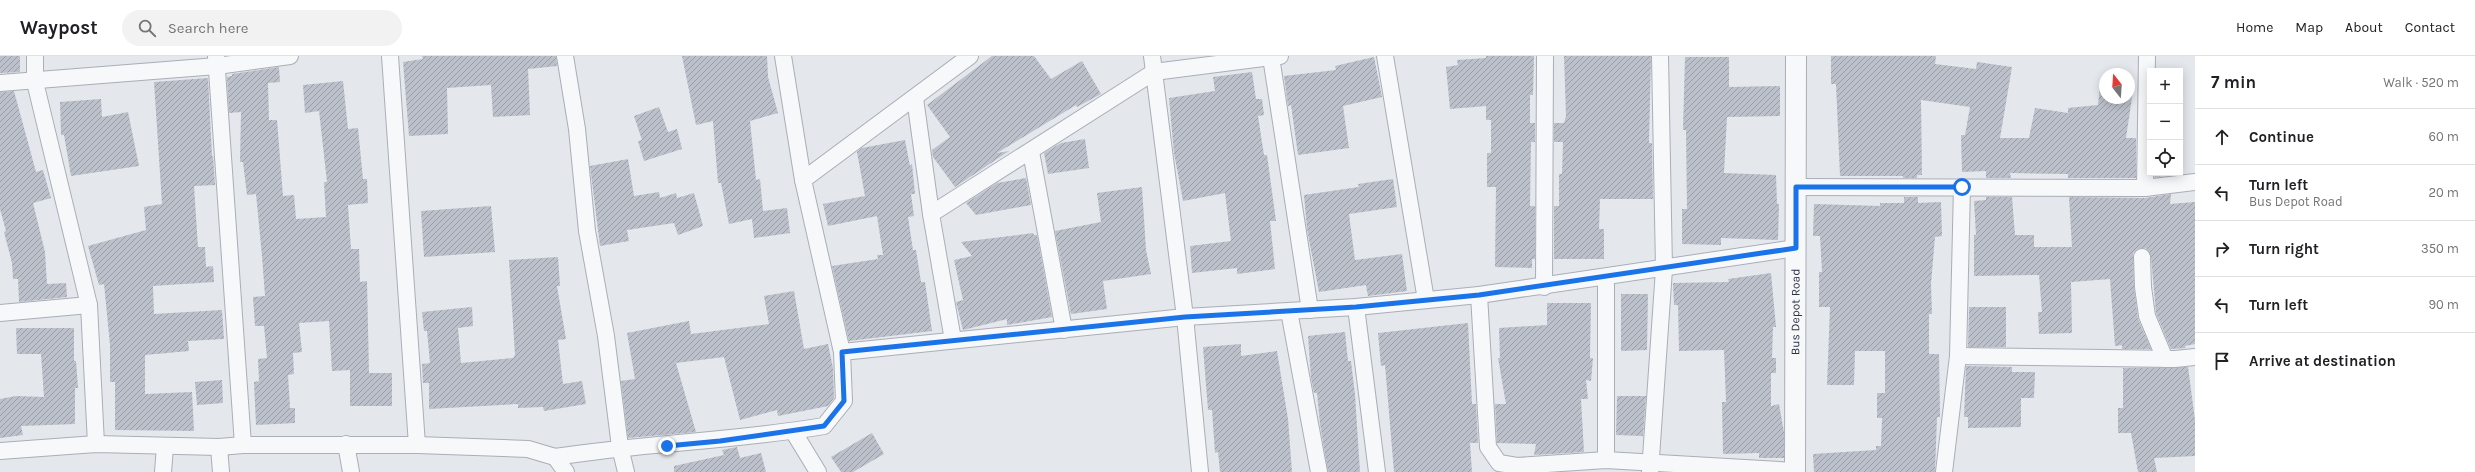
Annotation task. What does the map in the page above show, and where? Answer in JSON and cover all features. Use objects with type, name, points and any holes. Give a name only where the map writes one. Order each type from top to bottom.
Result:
[{"type":"street","points":[[35,56],[35,82],[89,305],[96,444]]},
{"type":"street","points":[[0,83],[35,82],[217,61],[290,56]]},
{"type":"street","points":[[390,56],[417,445]]},
{"type":"street","points":[[565,56],[578,129],[587,231],[606,336],[620,447],[626,472]]},
{"type":"street","points":[[0,451],[96,444],[165,447],[219,447],[243,445],[346,444],[528,449],[555,457],[620,447],[697,443],[824,426],[844,401],[842,352],[803,180],[783,56]]},
{"type":"street","points":[[803,180],[970,56]]},
{"type":"street","points":[[1152,56],[1185,317],[1200,472]]},
{"type":"street","points":[[931,214],[1031,152],[1154,72],[1275,56],[1310,310]]},
{"type":"street","points":[[1385,56],[1426,300]]},
{"type":"street","points":[[1544,287],[1545,56]]},
{"type":"street","points":[[1649,468],[1664,269],[1660,56]]},
{"type":"street","name":"Bus Depot Road","points":[[1795,471],[1796,56]]},
{"type":"street","points":[[2145,188],[2147,56]]},
{"type":"street","points":[[217,61],[243,445]]},
{"type":"street","points":[[915,98],[931,214],[953,340]]},
{"type":"street","points":[[1031,152],[1064,330]]},
{"type":"street","points":[[1796,187],[2145,188],[2195,182]]},
{"type":"street","points":[[1944,472],[1958,356],[1962,187]]},
{"type":"street","points":[[842,352],[1185,317],[1356,307],[1479,295],[1544,287],[1796,248]]},
{"type":"street","points":[[2142,257],[2143,287],[2147,316],[2165,359]]},
{"type":"street","points":[[1606,277],[1606,460]]},
{"type":"street","points":[[1479,295],[1488,447],[1499,463],[1517,466],[1606,460],[1649,468],[1795,471]]},
{"type":"street","points":[[0,313],[89,305]]},
{"type":"street","points":[[1356,307],[1377,472]]},
{"type":"street","points":[[1289,311],[1319,472]]},
{"type":"street","points":[[1958,356],[2165,359],[2195,357]]},
{"type":"street","points":[[793,431],[818,472]]},
{"type":"street","points":[[346,444],[351,472]]},
{"type":"street","points":[[163,472],[165,447]]},
{"type":"street","points":[[219,447],[220,472]]},
{"type":"street","points":[[555,457],[566,472]]},
{"type":"building","points":[[0,56],[20,56],[20,72],[0,73]]},
{"type":"building","points":[[422,56],[556,56],[557,66],[528,69],[530,115],[493,117],[491,85],[447,88],[448,134],[409,136],[403,62],[423,59]]},
{"type":"building","points":[[682,56],[767,56],[768,77],[778,113],[750,121],[756,180],[760,179],[763,211],[787,208],[790,233],[754,238],[752,219],[729,224],[721,183],[718,183],[713,121],[696,125]]},
{"type":"building","points":[[992,56],[1034,56],[1051,79],[1082,61],[1101,94],[1077,107],[1076,105],[997,153],[1009,151],[955,187],[933,157],[932,150],[950,137],[927,105]]},
{"type":"building","points":[[1486,56],[1534,56],[1533,95],[1530,95],[1530,123],[1535,123],[1535,142],[1531,142],[1530,206],[1535,206],[1535,259],[1532,259],[1532,268],[1495,267],[1496,187],[1487,187],[1487,153],[1491,153],[1491,120],[1486,120],[1486,106],[1450,109],[1446,67],[1458,65],[1457,60],[1486,58]]},
{"type":"building","points":[[1564,56],[1651,56],[1649,143],[1652,143],[1653,199],[1600,199],[1599,229],[1604,229],[1604,259],[1554,259],[1554,206],[1559,206],[1559,174],[1562,174],[1563,142],[1554,142],[1554,123],[1564,123],[1566,116]]},
{"type":"building","points":[[1831,56],[1936,56],[1935,64],[1976,69],[1977,62],[2012,67],[2000,138],[2029,138],[2035,108],[2068,113],[2068,108],[2098,105],[2099,96],[2099,104],[2131,104],[2126,138],[2136,138],[2136,178],[2068,178],[2068,174],[2010,173],[2011,178],[1986,178],[1986,171],[1962,172],[1961,135],[1965,135],[1970,107],[1921,100],[1922,175],[1917,175],[1917,178],[1903,178],[1903,176],[1840,176],[1836,84],[1831,84]]},
{"type":"building","points":[[1374,57],[1382,97],[1343,106],[1349,148],[1298,155],[1291,105],[1288,106],[1284,76],[1336,70],[1335,66]]},
{"type":"building","points":[[1685,57],[1729,57],[1729,87],[1780,86],[1780,116],[1727,117],[1724,173],[1776,175],[1777,204],[1779,204],[1778,240],[1721,238],[1721,245],[1682,244],[1682,209],[1687,209],[1686,130],[1683,130]]},
{"type":"building","points":[[279,67],[280,82],[268,83],[269,120],[277,120],[283,196],[294,195],[296,219],[326,217],[324,182],[327,182],[319,111],[305,113],[303,85],[343,81],[348,129],[358,128],[363,179],[367,179],[368,203],[348,205],[351,249],[359,249],[360,282],[367,281],[369,373],[392,373],[392,406],[350,406],[350,370],[332,371],[329,321],[299,323],[302,352],[293,353],[294,374],[288,375],[290,408],[295,408],[295,423],[256,425],[254,382],[259,381],[258,359],[267,358],[264,326],[255,326],[253,297],[265,296],[262,256],[256,194],[247,195],[243,162],[240,162],[241,112],[229,113],[227,77],[232,76],[232,74]]},
{"type":"building","points":[[1252,72],[1256,99],[1262,99],[1264,115],[1258,116],[1264,155],[1267,155],[1276,221],[1270,221],[1275,269],[1237,274],[1237,268],[1192,273],[1190,246],[1231,241],[1225,193],[1183,201],[1174,153],[1169,98],[1215,91],[1213,77]]},
{"type":"building","points":[[208,78],[215,185],[194,186],[198,247],[205,247],[206,267],[213,266],[214,282],[153,286],[154,314],[222,310],[224,339],[188,341],[189,351],[145,355],[145,394],[192,392],[194,431],[115,430],[115,382],[110,382],[110,345],[104,284],[99,285],[88,246],[146,230],[144,207],[162,204],[154,82]]},
{"type":"building","points":[[14,91],[36,172],[43,170],[51,198],[33,203],[45,252],[47,284],[66,283],[67,297],[19,302],[18,279],[13,279],[12,263],[0,209],[0,92]]},
{"type":"building","points":[[101,99],[102,117],[128,112],[139,166],[71,176],[64,135],[61,135],[60,102]]},
{"type":"building","points":[[659,107],[668,132],[677,129],[682,149],[644,161],[638,141],[642,140],[634,116]]},
{"type":"building","points":[[1085,139],[1089,168],[1048,174],[1044,153],[1061,143]]},
{"type":"building","points":[[905,140],[910,166],[912,164],[915,194],[911,194],[914,216],[908,217],[913,250],[916,250],[921,282],[925,282],[932,331],[849,341],[832,266],[878,259],[877,255],[883,255],[877,216],[828,226],[823,204],[865,196],[857,152],[862,148]]},
{"type":"building","points":[[628,159],[634,196],[659,192],[660,198],[676,193],[677,198],[694,193],[703,226],[678,235],[674,223],[627,230],[629,241],[600,246],[590,166]]},
{"type":"building","points":[[1026,178],[1031,205],[976,215],[966,203],[997,183]]},
{"type":"building","points":[[1393,179],[1397,207],[1349,214],[1355,260],[1402,254],[1407,291],[1368,296],[1366,285],[1319,292],[1307,229],[1304,195],[1359,187],[1358,184]]},
{"type":"building","points":[[1142,187],[1146,250],[1151,274],[1103,281],[1107,309],[1071,314],[1055,231],[1101,222],[1097,193]]},
{"type":"building","points":[[2171,194],[2170,204],[2195,202],[2195,344],[2185,346],[2186,348],[2171,349],[2156,313],[2151,257],[2146,248],[2137,249],[2133,253],[2134,287],[2138,319],[2151,349],[2122,349],[2122,345],[2115,346],[2110,279],[2071,282],[2072,333],[2039,334],[2038,312],[2042,312],[2039,275],[1974,276],[1974,235],[1976,235],[1974,201],[1986,200],[1986,197],[2012,197],[2015,235],[2034,235],[2034,247],[2072,247],[2069,197],[2145,198]]},
{"type":"building","points":[[1904,197],[1918,197],[1918,203],[1941,202],[1942,236],[1935,237],[1931,284],[1932,314],[1929,314],[1929,354],[1939,354],[1940,417],[1937,417],[1935,472],[1814,472],[1813,454],[1876,450],[1876,446],[1881,446],[1882,418],[1877,418],[1877,393],[1885,393],[1885,351],[1855,351],[1854,385],[1827,385],[1830,307],[1819,307],[1819,272],[1822,272],[1820,236],[1813,236],[1814,204],[1880,206],[1880,203],[1904,203]]},
{"type":"building","points":[[491,206],[495,252],[424,257],[421,211]]},
{"type":"building","points":[[1033,233],[1034,235],[1037,235],[1052,317],[1007,325],[1007,319],[963,330],[956,302],[963,300],[954,260],[972,256],[961,242]]},
{"type":"building","points":[[558,257],[560,286],[557,286],[566,339],[558,340],[563,384],[582,381],[586,404],[544,411],[543,407],[518,408],[518,404],[429,409],[429,383],[423,383],[422,364],[430,363],[427,331],[424,331],[422,312],[472,307],[473,326],[458,328],[461,363],[513,358],[515,355],[509,260]]},
{"type":"building","points":[[1771,273],[1776,327],[1773,327],[1772,358],[1776,358],[1776,373],[1771,373],[1771,406],[1779,404],[1784,432],[1784,458],[1759,458],[1759,453],[1723,454],[1722,402],[1726,402],[1724,350],[1679,351],[1678,305],[1674,305],[1673,283],[1729,282],[1728,279]]},
{"type":"building","points":[[794,291],[804,349],[828,344],[833,368],[834,398],[828,406],[778,416],[777,410],[740,420],[724,357],[676,363],[696,432],[628,438],[621,381],[635,379],[627,333],[689,321],[691,334],[769,324],[764,296]]},
{"type":"building","points":[[1621,294],[1648,294],[1647,350],[1621,351]]},
{"type":"building","points":[[1547,303],[1591,303],[1590,358],[1593,358],[1591,381],[1586,380],[1588,399],[1581,399],[1584,452],[1534,455],[1536,444],[1497,443],[1495,404],[1506,404],[1498,358],[1500,358],[1499,328],[1547,325]]},
{"type":"building","points":[[1969,307],[2006,307],[2006,347],[1968,347]]},
{"type":"building","points":[[1468,323],[1472,404],[1476,404],[1478,443],[1470,443],[1472,472],[1394,472],[1385,365],[1381,366],[1378,333]]},
{"type":"building","points":[[16,328],[74,328],[74,361],[76,361],[78,388],[75,388],[75,424],[21,426],[23,435],[0,438],[0,399],[16,396],[44,397],[41,354],[17,354]]},
{"type":"building","points":[[1345,332],[1348,361],[1351,361],[1355,395],[1360,472],[1328,472],[1320,424],[1317,393],[1314,393],[1311,378],[1308,336]]},
{"type":"building","points":[[1241,344],[1241,356],[1277,351],[1288,419],[1292,472],[1220,472],[1218,452],[1215,453],[1212,410],[1208,410],[1203,347]]},
{"type":"building","points":[[1966,366],[2012,367],[2012,372],[2035,372],[2034,398],[2021,398],[2021,427],[1968,428],[1968,417],[1964,417]]},
{"type":"building","points":[[2188,367],[2195,420],[2195,456],[2154,458],[2157,472],[2138,472],[2131,433],[2118,433],[2118,408],[2123,408],[2123,368]]},
{"type":"building","points":[[222,380],[223,403],[197,405],[195,382]]},
{"type":"building","points":[[1617,396],[1646,396],[1643,436],[1616,435]]},
{"type":"building","points":[[872,433],[884,454],[853,472],[841,472],[831,457]]},
{"type":"building","points":[[737,447],[740,458],[761,453],[766,472],[674,472],[674,466],[724,455],[722,450]]},
{"type":"route","points":[[667,446],[720,441],[824,426],[844,401],[842,352],[1185,317],[1356,307],[1544,287],[1796,248],[1796,187],[1962,187]]}]
